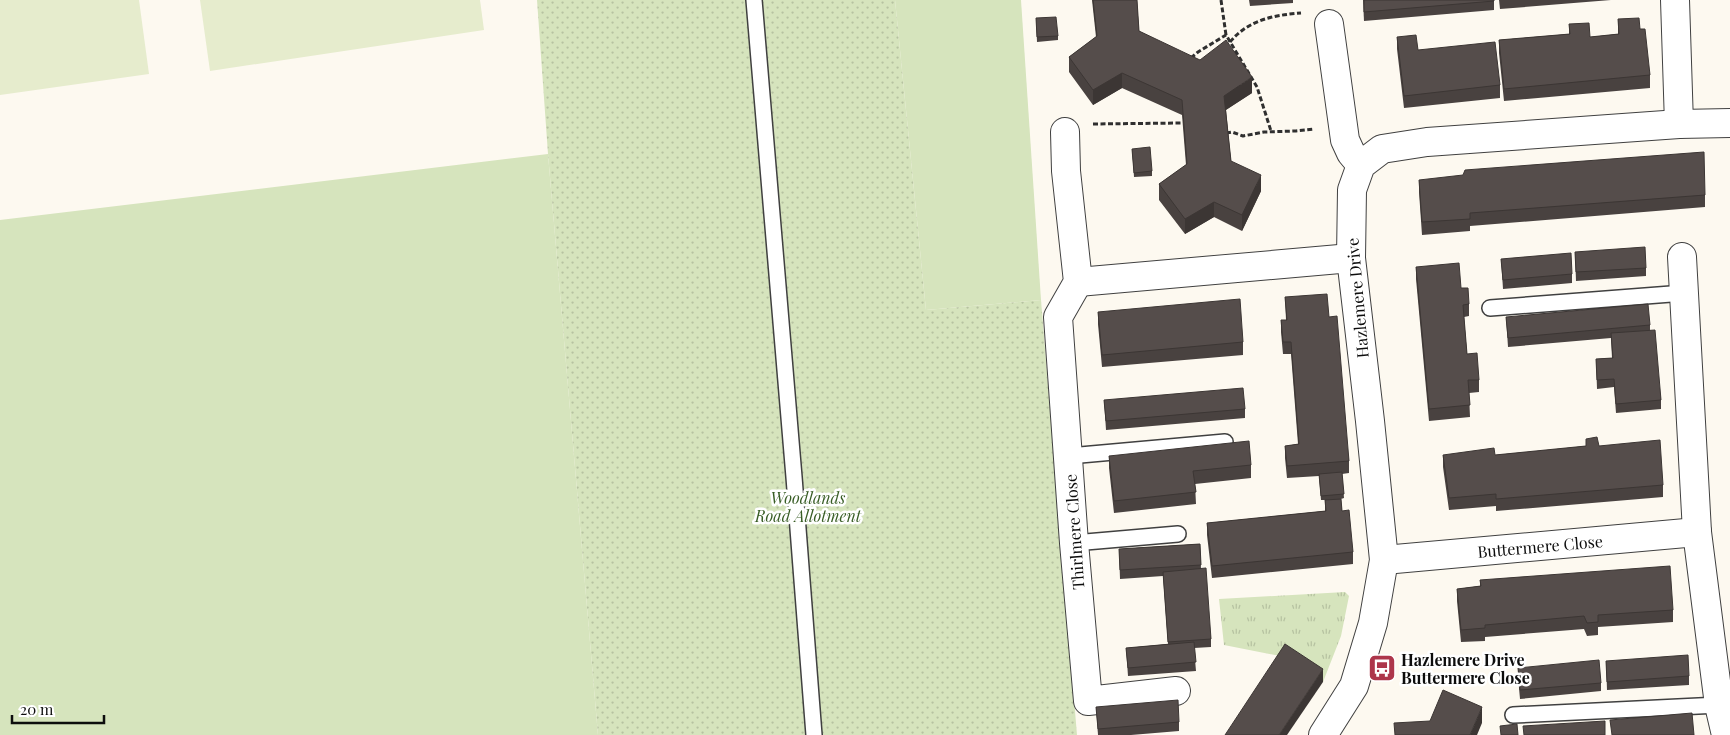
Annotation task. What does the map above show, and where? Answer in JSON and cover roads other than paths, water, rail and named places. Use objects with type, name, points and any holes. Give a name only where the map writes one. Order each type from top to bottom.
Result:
[{"type":"street","points":[[1675,0],[1679,124]]},
{"type":"street","points":[[1329,24],[1345,140],[1351,153],[1361,165],[1382,149],[1427,142],[1679,124],[1730,123]]},
{"type":"street","points":[[1075,128],[1066,171],[1078,282],[1350,258]]},
{"type":"street","name":"Hazlemere Drive","points":[[1323,735],[1354,686],[1373,623],[1384,560],[1370,421],[1350,258],[1352,190],[1361,165]]},
{"type":"street","points":[[1682,257],[1697,532],[1720,705],[1726,735]]},
{"type":"street","name":"Thirlmere Close","points":[[1078,282],[1058,317],[1074,543],[1088,701],[1176,690]]},
{"type":"street","name":"Buttermere Close","points":[[1384,560],[1697,532]]},
{"type":"lane","points":[[754,0],[794,467],[814,735]]},
{"type":"lane","points":[[1490,308],[1684,293]]},
{"type":"lane","points":[[1069,456],[1225,442]]},
{"type":"lane","points":[[1074,543],[1178,534]]},
{"type":"lane","points":[[1513,715],[1720,705]]},
{"type":"place","name":"Hazlemere Drive Buttermere Close","points":[[1382,668]]},
{"type":"park label","name":"Woodlands Road Allotment","points":[[808,506]]}]
